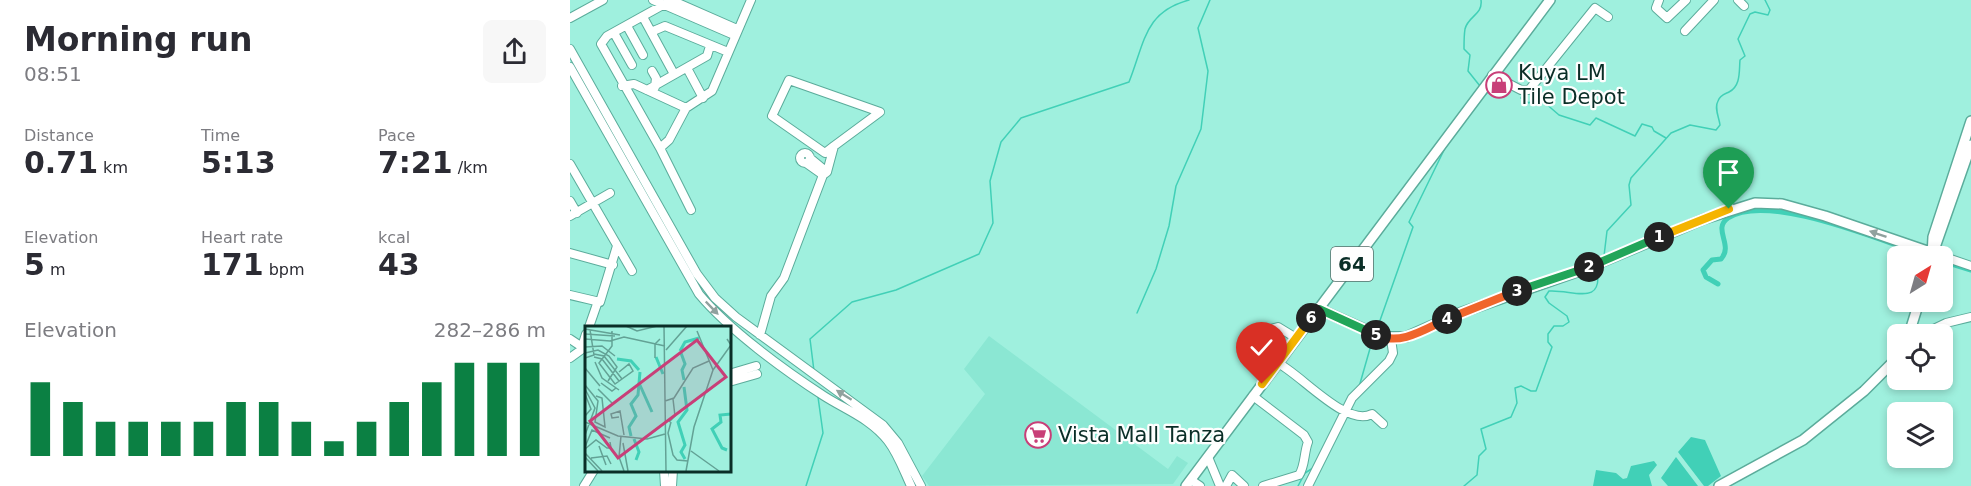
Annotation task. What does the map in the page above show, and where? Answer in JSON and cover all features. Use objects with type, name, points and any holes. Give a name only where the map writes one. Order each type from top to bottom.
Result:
[{"type":"main road","name":"64","points":[[1189,483],[1550,0]]},
{"type":"main road","points":[[1932,246],[1971,121]]},
{"type":"main road","points":[[1937,246],[1971,144]]},
{"type":"main road","points":[[1319,309],[1391,339],[1406,338],[1460,313],[1585,269],[1704,219],[1755,202],[1782,204],[1815,213],[1908,246]]},
{"type":"main road","points":[[1719,486],[1803,440],[1864,391],[1887,368]]},
{"type":"street","points":[[570,18],[603,0]]},
{"type":"street","points":[[653,0],[670,1],[736,32]]},
{"type":"street","points":[[660,148],[669,140],[686,108],[714,88],[751,0]]},
{"type":"street","points":[[1659,0],[1656,8],[1667,18],[1686,0]]},
{"type":"street","points":[[1685,31],[1714,0]]},
{"type":"street","points":[[670,1],[605,37],[601,44],[622,86],[660,148],[691,210]]},
{"type":"street","points":[[1490,79],[1521,90],[1529,90],[1595,8],[1608,17]]},
{"type":"street","points":[[643,17],[674,74]]},
{"type":"street","points":[[627,26],[643,55]]},
{"type":"street","points":[[651,32],[664,26],[728,52]]},
{"type":"street","points":[[614,33],[632,65]]},
{"type":"street","points":[[656,90],[674,74],[707,56],[711,46]]},
{"type":"street","points":[[570,49],[604,120]]},
{"type":"street","points":[[570,67],[604,120],[683,258],[699,294],[728,326]]},
{"type":"street","points":[[687,68],[703,98]]},
{"type":"street","points":[[652,71],[656,78],[656,90]]},
{"type":"street","points":[[789,80],[880,112],[834,146],[825,153],[772,116],[789,80]]},
{"type":"street","points":[[622,86],[632,84],[647,90],[656,90],[686,108]]},
{"type":"street","points":[[815,145],[808,158],[825,174]]},
{"type":"street","points":[[760,335],[771,296],[784,278],[834,146]]},
{"type":"street","points":[[570,164],[632,271]]},
{"type":"street","points":[[570,201],[574,214],[610,193]]},
{"type":"street","points":[[589,326],[597,304],[600,302],[617,246]]},
{"type":"street","points":[[570,253],[612,265]]},
{"type":"street","points":[[683,258],[715,298],[760,335],[883,425],[898,443],[911,486]]},
{"type":"street","points":[[1953,261],[1971,266]]},
{"type":"street","points":[[570,295],[597,304]]},
{"type":"street","points":[[1944,324],[1971,317]]},
{"type":"street","points":[[1296,338],[1278,327],[1260,332],[1255,354],[1277,363],[1345,412],[1362,418],[1372,414],[1383,424]]},
{"type":"street","points":[[730,328],[808,385],[854,412],[879,431],[921,486]]},
{"type":"street","points":[[570,358],[582,347],[585,337]]},
{"type":"street","points":[[570,339],[582,347]]},
{"type":"street","points":[[1308,486],[1352,398],[1389,361],[1393,353],[1391,339]]},
{"type":"street","points":[[730,374],[756,370],[730,382]]},
{"type":"street","points":[[1253,396],[1304,435],[1308,441],[1303,451],[1304,466],[1299,475],[1263,486]]},
{"type":"street","points":[[1208,457],[1220,486]]},
{"type":"street","points":[[584,486],[593,471]]},
{"type":"street","points":[[664,471],[665,486]]},
{"type":"street","points":[[672,486],[673,471]]},
{"type":"street","points":[[1226,486],[1232,475],[1244,486]]},
{"type":"street","points":[[1189,483],[1200,486]]},
{"type":"shaded area","name":"Vista Mall Tanza","points":[[989,336],[1168,469],[1177,456],[1188,463],[1173,484],[929,486],[922,476],[985,394],[964,369]]},
{"type":"shaded area","points":[[1691,437],[1705,440],[1721,476],[1708,486],[1704,486],[1678,452]]},
{"type":"shaded area","points":[[1676,457],[1698,486],[1668,486],[1661,478]]},
{"type":"shaded area","points":[[1654,461],[1657,465],[1649,475],[1652,486],[1593,486],[1596,470],[1616,473],[1623,479],[1627,478],[1631,466]]},
{"type":"waterway","points":[[814,371],[810,339],[852,302],[896,290],[979,254],[993,223],[990,181],[1001,142],[1021,118],[1129,82],[1143,42],[1154,21],[1174,5],[1189,0]]},
{"type":"waterway","points":[[1137,313],[1156,269],[1169,226],[1176,186],[1201,129],[1208,71],[1198,28],[1210,0]]},
{"type":"waterway","points":[[1480,86],[1468,71],[1470,55],[1464,49],[1464,44],[1467,25],[1480,9],[1481,0]]},
{"type":"waterway","points":[[1604,256],[1607,231],[1631,205],[1629,185],[1631,178],[1671,133],[1690,125],[1716,130],[1720,125],[1717,104],[1721,96],[1736,86],[1740,60],[1745,56],[1738,39],[1750,14],[1755,12],[1768,15],[1770,10],[1765,0]]},
{"type":"waterway","points":[[1490,89],[1496,80]]},
{"type":"waterway","points":[[1481,99],[1488,92]]},
{"type":"waterway","points":[[1523,94],[1521,98],[1529,103],[1537,96],[1559,115],[1590,125],[1596,118],[1635,136],[1642,124],[1652,127],[1654,131],[1666,138]]},
{"type":"waterway","points":[[1377,329],[1413,227],[1409,222],[1446,146]]},
{"type":"waterway","points":[[1718,284],[1706,277],[1703,270],[1712,260],[1721,259],[1724,254],[1722,232],[1724,222],[1728,218],[1746,212],[1769,211],[1795,214],[1824,221],[1899,246]]},
{"type":"waterway","points":[[1953,264],[1971,270]]},
{"type":"waterway","points":[[1464,486],[1477,475],[1479,456],[1486,449],[1481,429],[1511,417],[1517,403],[1515,388],[1521,386],[1536,391],[1552,347],[1548,342],[1548,334],[1554,326],[1563,326],[1569,322],[1567,316],[1549,303],[1545,297],[1549,291],[1584,294],[1591,292],[1596,288],[1597,268]]},
{"type":"waterway","points":[[1359,387],[1373,338]]},
{"type":"waterway","points":[[806,486],[823,433],[818,397]]},
{"type":"waterway","points":[[1298,486],[1305,473],[1313,468],[1338,419]]},
{"type":"place","name":"Kuya LM Tile Depot","points":[[1499,85]]},
{"type":"place","name":"Vista Mall Tanza","points":[[1038,435]]},
{"type":"route","points":[[1262,384],[1319,309],[1382,337],[1406,338],[1460,313],[1585,269],[1729,209]]}]
